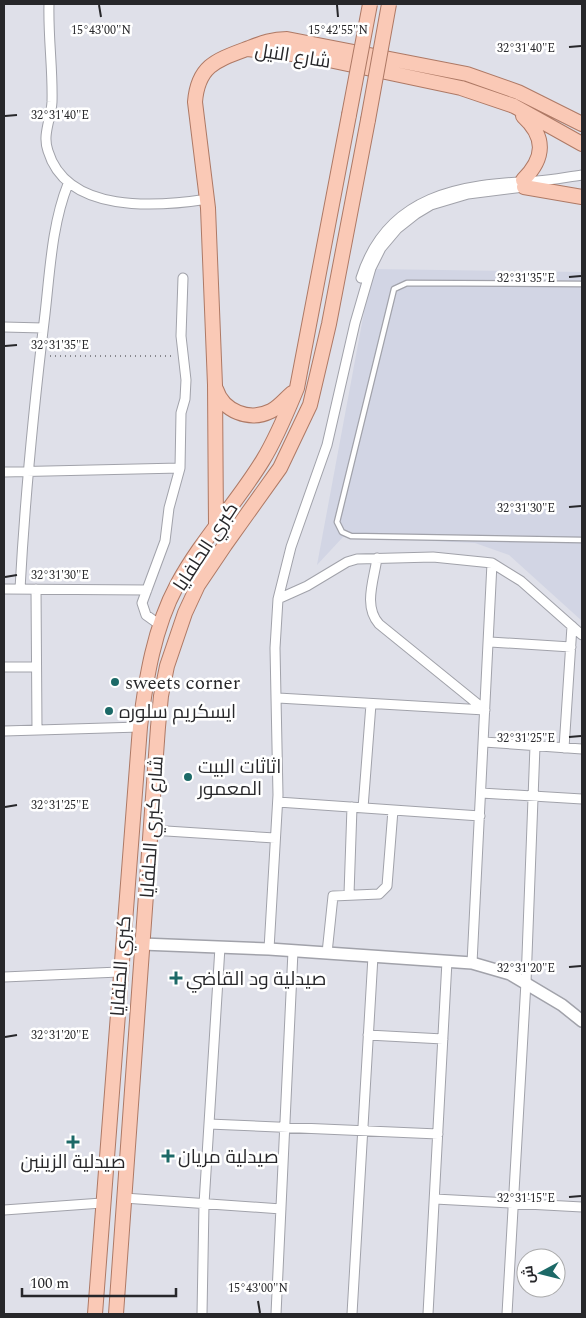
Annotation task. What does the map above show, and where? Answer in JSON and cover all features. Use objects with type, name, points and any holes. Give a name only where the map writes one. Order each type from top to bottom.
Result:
[{"type":"main road","name":"كبري الحلفايا","points":[[95,1314],[119,972],[140,727],[150,662],[160,625],[177,585],[263,460],[285,417],[297,388],[370,4]]},
{"type":"main road","name":"شارع كبري الحلفايا","points":[[116,1314],[161,696],[167,666],[184,613],[198,585],[280,468],[310,405],[317,379],[389,4]]},
{"type":"main road","name":"شارع النيل","points":[[246,49],[270,39],[287,39],[420,63],[466,74],[518,92],[582,124]]},
{"type":"main road","name":"شارع النيل","points":[[246,49],[310,56],[417,77],[469,90],[514,106],[582,144]]},
{"type":"main road","points":[[216,526],[215,386],[208,199],[195,102],[196,86],[204,71],[216,60],[246,49]]},
{"type":"main road","points":[[514,106],[539,134],[538,158],[528,183],[582,197]]},
{"type":"main road","points":[[215,386],[223,403],[229,408],[248,415],[270,412],[297,388]]},
{"type":"street","points":[[49,4],[52,103],[46,138],[48,152],[68,184],[86,193],[129,204],[155,205],[208,199]]},
{"type":"street","points":[[269,949],[278,802],[278,698],[275,648],[278,599],[291,547],[327,446],[355,323],[376,258],[388,240],[407,220],[431,205],[452,197],[582,175]]},
{"type":"street","points":[[20,589],[27,472],[43,328],[58,212],[68,184]]},
{"type":"street","points":[[160,625],[146,614],[142,603],[165,541],[169,508],[180,468],[181,413],[186,380],[181,336],[183,278]]},
{"type":"street","points":[[4,327],[43,328]]},
{"type":"street","points":[[4,472],[180,468]]},
{"type":"street","points":[[278,599],[308,586],[347,562],[377,558],[433,557],[492,563],[521,581],[582,635]]},
{"type":"street","points":[[377,558],[370,607],[372,616],[379,624],[485,710]]},
{"type":"street","points":[[472,963],[490,642],[492,563]]},
{"type":"street","points":[[4,588],[147,590]]},
{"type":"street","points":[[36,589],[36,730]]},
{"type":"street","points":[[564,748],[572,626]]},
{"type":"street","points":[[490,642],[571,647]]},
{"type":"street","points":[[4,667],[35,667]]},
{"type":"street","points":[[278,698],[485,710]]},
{"type":"street","points":[[364,808],[372,704]]},
{"type":"street","points":[[4,731],[140,727]]},
{"type":"street","points":[[484,742],[582,749]]},
{"type":"street","points":[[507,1314],[526,982],[536,746]]},
{"type":"street","points":[[481,793],[582,800]]},
{"type":"street","points":[[278,802],[480,816]]},
{"type":"street","points":[[349,894],[352,807]]},
{"type":"street","points":[[327,952],[330,902],[333,896],[379,894],[387,886],[393,810]]},
{"type":"street","points":[[151,830],[275,838]]},
{"type":"street","points":[[142,944],[327,952],[472,963],[495,968],[526,982],[582,1021]]},
{"type":"street","points":[[202,1314],[204,1204],[220,947]]},
{"type":"street","points":[[276,1314],[293,951]]},
{"type":"street","points":[[352,1314],[372,956]]},
{"type":"street","points":[[428,1314],[447,960]]},
{"type":"street","points":[[4,977],[119,972]]},
{"type":"street","points":[[368,1035],[443,1039]]},
{"type":"street","points":[[209,1124],[438,1134]]},
{"type":"street","points":[[124,1198],[281,1209]]},
{"type":"street","points":[[434,1199],[582,1207]]},
{"type":"street","points":[[4,1210],[102,1203]]},
{"type":"lane","points":[[582,284],[407,283],[394,290],[390,296],[337,522],[342,532],[350,536],[582,540]]},
{"type":"path","points":[[40,356],[184,356]]},
{"type":"shaded area","points":[[372,269],[582,272],[582,621],[509,555],[475,543],[343,537],[317,565]]},
{"type":"place","name":"sweets corner","points":[[115,682]]},
{"type":"place","name":"ايسكريم سلوره","points":[[109,711]]},
{"type":"place","name":"اثاثات البيت المعمور","points":[[188,777]]},
{"type":"place","name":"صيدلية ود القاضي","points":[[176,978]]},
{"type":"place","name":"صيدلية الزينين","points":[[73,1142]]},
{"type":"place","name":"صيدلية مريان","points":[[168,1156]]}]
